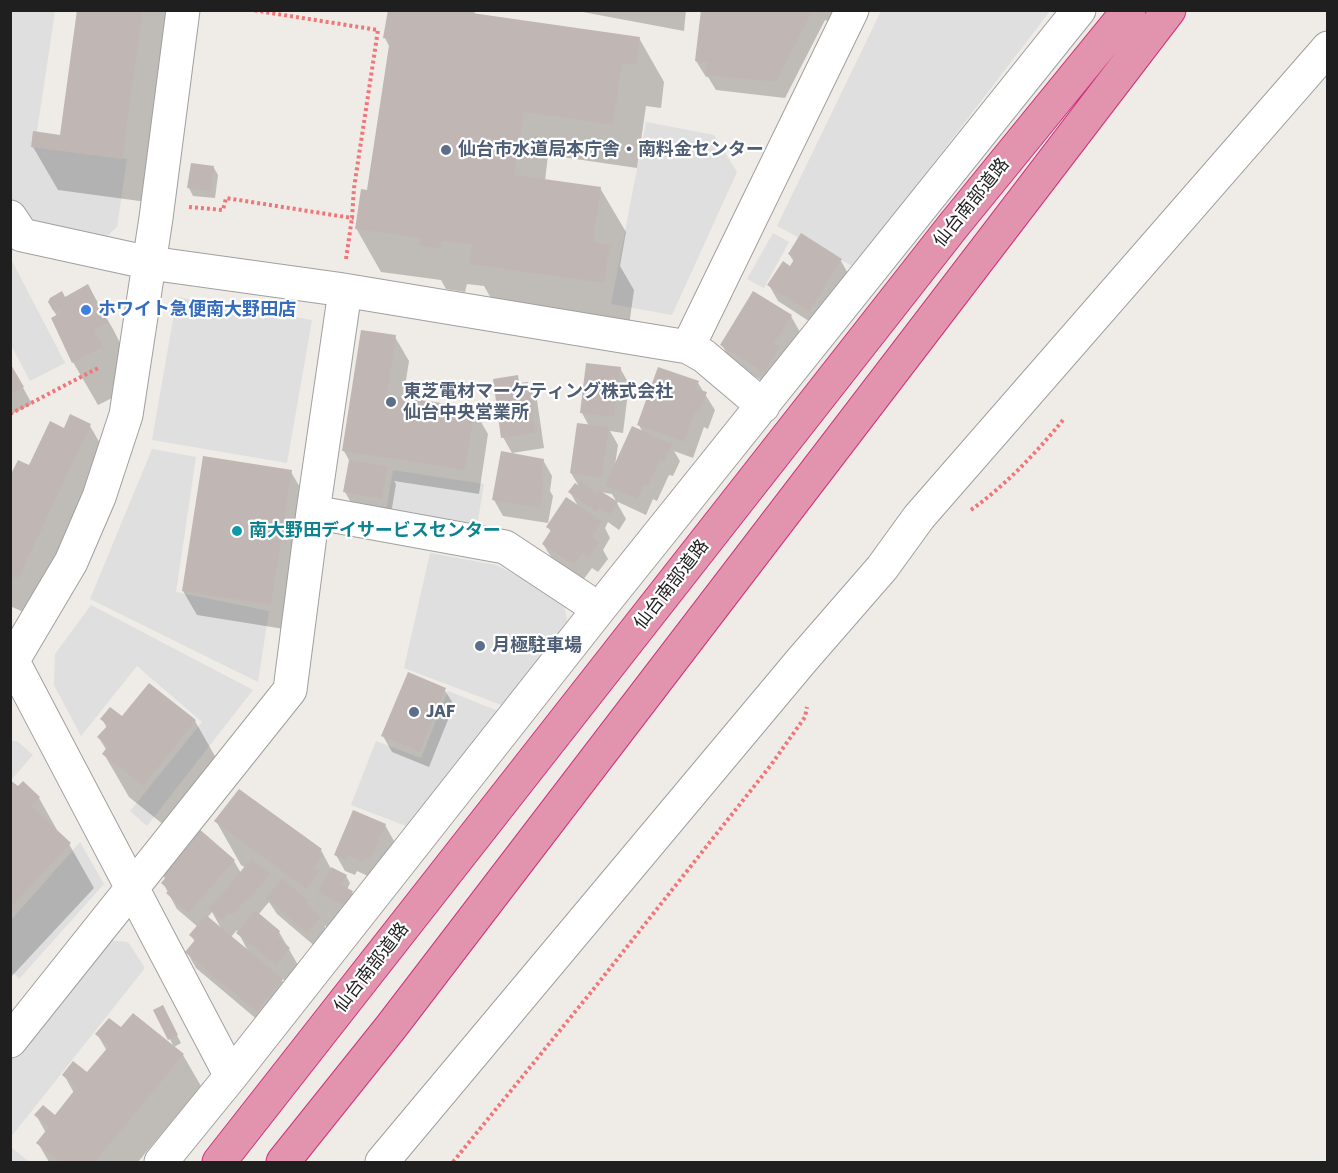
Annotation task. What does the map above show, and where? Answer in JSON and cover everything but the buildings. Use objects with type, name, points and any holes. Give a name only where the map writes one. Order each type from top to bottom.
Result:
[{"type":"highway","name":"仙台南部道路","points":[[219,1162],[953,226],[1129,10]]},
{"type":"highway","points":[[283,1162],[391,1028],[1169,10]]},
{"type":"street","points":[[183,10],[150,263],[126,415],[99,497],[71,562],[11,661],[231,1076]]},
{"type":"street","points":[[688,347],[852,10]]},
{"type":"street","points":[[161,1162],[599,609],[764,406],[1079,10]]},
{"type":"street","points":[[382,1162],[802,660],[882,568],[919,517],[1328,48]]},
{"type":"street","points":[[10,217],[22,235],[150,263],[345,291],[688,347],[704,356],[764,406]]},
{"type":"street","points":[[10,1041],[290,690],[345,291]]},
{"type":"street","points":[[313,512],[505,547],[599,609]]},
{"type":"path","points":[[182,206],[223,210],[226,198],[352,218],[354,188],[378,30],[252,10]]},
{"type":"path","points":[[10,414],[104,365]]},
{"type":"path","points":[[453,1162],[771,765],[805,717],[808,696]]},
{"type":"shaded area","points":[[11,11],[55,11],[35,145],[127,159],[117,227],[100,242],[27,228],[11,202]]},
{"type":"shaded area","points":[[881,11],[1050,11],[854,267],[777,226]]},
{"type":"shaded area","points":[[646,122],[714,135],[737,172],[672,315],[611,304]]},
{"type":"shaded area","points":[[773,233],[789,242],[764,288],[747,279]]},
{"type":"shaded area","points":[[11,261],[65,363],[30,381],[11,345]]},
{"type":"shaded area","points":[[177,297],[312,320],[287,463],[152,440]]},
{"type":"shaded area","points":[[152,449],[196,457],[176,592],[269,611],[258,682],[90,599]]},
{"type":"shaded area","points":[[393,470],[484,484],[477,526],[386,511]]},
{"type":"shaded area","name":"月極駐車場","points":[[430,553],[496,565],[547,590],[564,604],[568,625],[504,706],[404,668]]},
{"type":"shaded area","points":[[91,605],[253,690],[147,826],[130,811],[202,722],[137,666],[81,736],[54,685],[55,654]]},
{"type":"shaded area","points":[[448,691],[498,711],[406,826],[351,805],[376,741],[421,758]]},
{"type":"shaded area","points":[[11,741],[17,741],[33,755],[11,780]]},
{"type":"shaded area","points":[[80,842],[104,884],[19,979],[11,971],[11,920]]},
{"type":"shaded area","points":[[107,940],[128,942],[145,968],[11,1137],[11,1060]]},
{"type":"shaded area","points":[[11,1147],[29,1162],[11,1162]]},
{"type":"place","name":"仙台市水道局本庁舎・南料金センター","points":[[446,150]]},
{"type":"place","name":"ホワイト急便南大野田店","points":[[86,310]]},
{"type":"place","name":"東芝電材マーケティング株式会社 仙台中央営業所","points":[[391,402]]},
{"type":"place","name":"南大野田デイサービスセンター","points":[[237,531]]},
{"type":"place","name":"月極駐車場","points":[[480,646]]},
{"type":"place","name":"JAF","points":[[414,712]]}]
